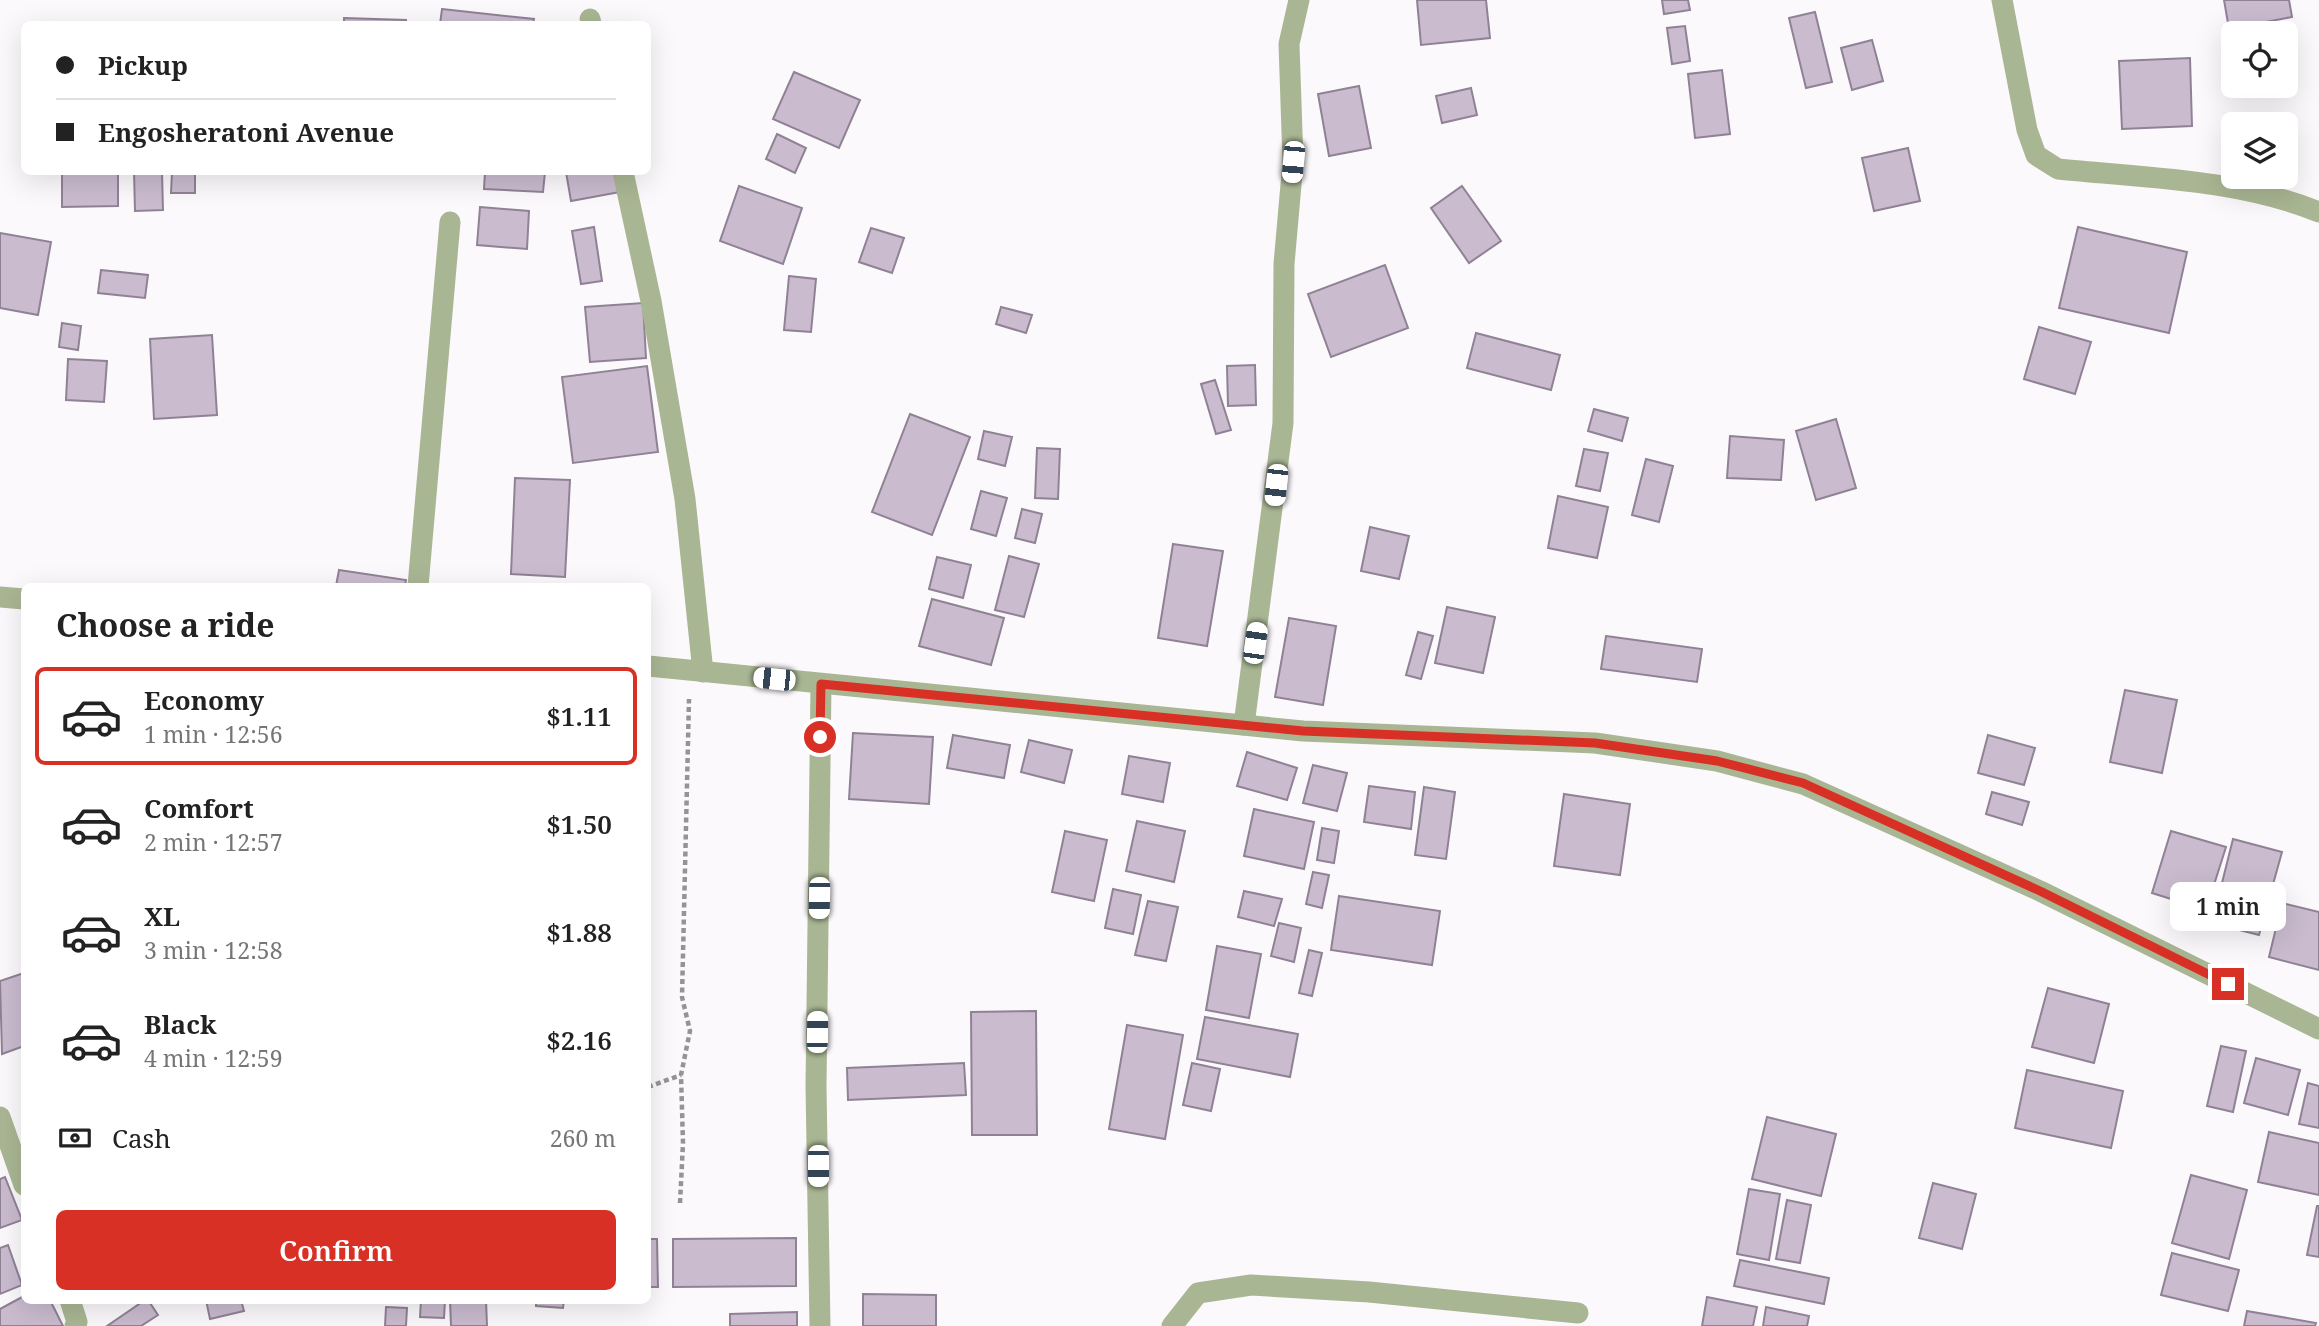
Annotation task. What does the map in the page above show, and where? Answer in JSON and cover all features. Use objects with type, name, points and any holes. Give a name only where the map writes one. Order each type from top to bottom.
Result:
[{"type":"street","points":[[1244,725],[1283,423],[1284,264],[1293,162],[1289,44],[1299,0]]},
{"type":"street","points":[[2002,0],[2027,130],[2036,155],[2058,169],[2239,188],[2283,198],[2319,212]]},
{"type":"street","points":[[624,175],[651,301],[685,499],[696,671]]},
{"type":"street","points":[[418,583],[450,222]]},
{"type":"street","points":[[0,597],[21,599]]},
{"type":"street","points":[[651,666],[1303,731],[1595,743],[1717,761],[1803,783],[2040,891],[2319,1029]]},
{"type":"street","points":[[820,1326],[817,1072],[821,684]]},
{"type":"street","points":[[0,1117],[21,1176]]},
{"type":"street","points":[[1172,1326],[1198,1293],[1251,1285],[1369,1292],[1578,1313]]},
{"type":"street","points":[[71,1304],[77,1322],[75,1326]]},
{"type":"path","points":[[680,1203],[683,1143],[681,1075],[690,1031],[682,997],[696,671]]},
{"type":"path","points":[[651,1086],[681,1075]]},
{"type":"building","points":[[1417,0],[1486,0],[1490,38],[1421,45]]},
{"type":"building","points":[[1662,0],[1688,0],[1690,10],[1664,14]]},
{"type":"building","points":[[2224,0],[2289,0],[2292,17],[2271,21],[2228,21]]},
{"type":"building","points":[[442,9],[534,19],[534,21],[440,21]]},
{"type":"building","points":[[1815,12],[1832,82],[1806,88],[1789,18]]},
{"type":"building","points":[[344,18],[406,20],[406,21],[344,21]]},
{"type":"building","points":[[1685,26],[1690,61],[1672,64],[1667,28]]},
{"type":"building","points":[[1872,40],[1883,81],[1852,90],[1841,48]]},
{"type":"building","points":[[2190,58],[2192,126],[2122,129],[2119,61]]},
{"type":"building","points":[[1722,70],[1730,134],[1695,138],[1688,74]]},
{"type":"building","points":[[794,72],[860,100],[839,148],[773,119]]},
{"type":"building","points":[[1359,86],[1371,148],[1329,156],[1318,94]]},
{"type":"building","points":[[1471,88],[1477,115],[1442,123],[1436,96]]},
{"type":"building","points":[[777,134],[806,148],[795,173],[766,159]]},
{"type":"building","points":[[1908,148],[1920,201],[1874,211],[1862,158]]},
{"type":"building","points":[[62,175],[118,175],[118,206],[62,207]]},
{"type":"building","points":[[134,175],[162,175],[163,210],[135,211]]},
{"type":"building","points":[[172,175],[195,175],[195,193],[171,193]]},
{"type":"building","points":[[485,175],[545,175],[543,192],[484,189]]},
{"type":"building","points":[[567,175],[617,175],[620,192],[571,201]]},
{"type":"building","points":[[739,186],[802,208],[783,264],[720,241]]},
{"type":"building","points":[[1462,186],[1501,241],[1469,263],[1431,208]]},
{"type":"building","points":[[480,207],[529,211],[527,249],[477,245]]},
{"type":"building","points":[[594,227],[602,281],[581,284],[572,231]]},
{"type":"building","points":[[2078,227],[2187,252],[2169,333],[2059,308]]},
{"type":"building","points":[[871,228],[904,238],[892,273],[859,262]]},
{"type":"building","points":[[0,233],[51,242],[38,315],[0,308]]},
{"type":"building","points":[[1385,265],[1408,328],[1331,357],[1308,294]]},
{"type":"building","points":[[101,270],[148,275],[145,298],[98,293]]},
{"type":"building","points":[[789,276],[816,279],[811,332],[784,330]]},
{"type":"building","points":[[643,303],[646,358],[590,362],[585,307]]},
{"type":"building","points":[[1001,307],[1032,315],[1026,333],[996,324]]},
{"type":"building","points":[[62,323],[81,326],[78,350],[59,347]]},
{"type":"building","points":[[2039,327],[2091,342],[2075,394],[2024,379]]},
{"type":"building","points":[[1476,333],[1560,355],[1551,390],[1467,368]]},
{"type":"building","points":[[212,335],[217,415],[154,419],[150,339]]},
{"type":"building","points":[[68,359],[107,361],[104,402],[66,400]]},
{"type":"building","points":[[1255,365],[1256,405],[1228,406],[1227,366]]},
{"type":"building","points":[[647,366],[658,452],[573,463],[562,377]]},
{"type":"building","points":[[1215,380],[1231,430],[1216,434],[1201,384]]},
{"type":"building","points":[[1594,409],[1628,418],[1622,441],[1588,431]]},
{"type":"building","points":[[910,414],[970,437],[932,535],[872,512]]},
{"type":"building","points":[[1836,419],[1856,488],[1816,500],[1796,431]]},
{"type":"building","points":[[984,431],[1012,437],[1005,466],[978,459]]},
{"type":"building","points":[[1730,436],[1784,440],[1781,480],[1727,478]]},
{"type":"building","points":[[1037,448],[1060,449],[1058,499],[1035,498]]},
{"type":"building","points":[[1584,449],[1608,453],[1600,491],[1576,486]]},
{"type":"building","points":[[1646,459],[1673,466],[1659,522],[1632,515]]},
{"type":"building","points":[[515,478],[570,480],[565,577],[511,574]]},
{"type":"building","points":[[981,491],[1007,498],[996,536],[971,529]]},
{"type":"building","points":[[1558,496],[1608,507],[1597,558],[1548,548]]},
{"type":"building","points":[[1022,509],[1042,514],[1035,543],[1015,538]]},
{"type":"building","points":[[1370,527],[1409,536],[1399,579],[1361,571]]},
{"type":"building","points":[[1173,544],[1223,551],[1207,646],[1158,638]]},
{"type":"building","points":[[1009,556],[1039,564],[1024,617],[995,610]]},
{"type":"building","points":[[937,557],[971,565],[963,598],[929,589]]},
{"type":"building","points":[[339,570],[406,580],[406,583],[337,583]]},
{"type":"building","points":[[932,599],[1004,618],[991,665],[919,646]]},
{"type":"building","points":[[1447,607],[1495,617],[1483,673],[1435,663]]},
{"type":"building","points":[[1289,618],[1336,626],[1323,705],[1275,697]]},
{"type":"building","points":[[1418,632],[1433,636],[1421,679],[1406,675]]},
{"type":"building","points":[[1606,636],[1702,649],[1697,682],[1601,669]]},
{"type":"building","points":[[2125,690],[2177,700],[2162,773],[2110,762]]},
{"type":"building","points":[[853,733],[933,737],[929,804],[849,799]]},
{"type":"building","points":[[953,735],[1010,745],[1004,778],[947,768]]},
{"type":"building","points":[[1988,735],[2035,748],[2024,785],[1978,773]]},
{"type":"building","points":[[1029,740],[1072,750],[1064,783],[1021,772]]},
{"type":"building","points":[[1247,752],[1297,768],[1287,800],[1237,786]]},
{"type":"building","points":[[1129,756],[1170,763],[1163,802],[1122,794]]},
{"type":"building","points":[[1313,765],[1347,773],[1337,811],[1303,803]]},
{"type":"building","points":[[1369,786],[1415,792],[1411,829],[1364,822]]},
{"type":"building","points":[[1424,787],[1455,792],[1446,859],[1415,855]]},
{"type":"building","points":[[1992,792],[2029,802],[2022,825],[1986,814]]},
{"type":"building","points":[[1564,794],[1630,804],[1620,875],[1554,866]]},
{"type":"building","points":[[1254,809],[1314,822],[1304,869],[1244,856]]},
{"type":"building","points":[[1137,821],[1185,831],[1174,882],[1126,871]]},
{"type":"building","points":[[1322,828],[1339,831],[1334,863],[1317,860]]},
{"type":"building","points":[[1065,831],[1107,840],[1094,901],[1052,892]]},
{"type":"building","points":[[2171,831],[2226,847],[2206,910],[2152,893]]},
{"type":"building","points":[[2233,839],[2282,852],[2259,935],[2212,923]]},
{"type":"building","points":[[1313,872],[1329,875],[1322,908],[1306,904]]},
{"type":"building","points":[[1113,889],[1141,895],[1133,934],[1105,928]]},
{"type":"building","points":[[1244,891],[1282,899],[1274,926],[1238,917]]},
{"type":"building","points":[[1339,896],[1440,911],[1432,965],[1331,950]]},
{"type":"building","points":[[1148,901],[1178,907],[1166,961],[1135,955]]},
{"type":"building","points":[[2282,903],[2319,912],[2319,970],[2269,957]]},
{"type":"building","points":[[1279,923],[1301,928],[1294,962],[1271,956]]},
{"type":"building","points":[[1217,946],[1261,954],[1249,1018],[1206,1010]]},
{"type":"building","points":[[1309,950],[1322,953],[1312,996],[1299,993]]},
{"type":"building","points":[[21,974],[21,1047],[2,1054],[0,981]]},
{"type":"building","points":[[2048,988],[2109,1004],[2094,1063],[2032,1047]]},
{"type":"building","points":[[1036,1011],[1037,1135],[972,1135],[971,1012]]},
{"type":"building","points":[[1205,1017],[1298,1034],[1290,1077],[1197,1059]]},
{"type":"building","points":[[1127,1025],[1183,1035],[1165,1139],[1109,1129]]},
{"type":"building","points":[[2221,1046],[2246,1051],[2233,1112],[2207,1106]]},
{"type":"building","points":[[2256,1058],[2300,1070],[2288,1115],[2244,1103]]},
{"type":"building","points":[[964,1063],[966,1095],[848,1100],[847,1068]]},
{"type":"building","points":[[1192,1063],[1220,1069],[1211,1111],[1183,1105]]},
{"type":"building","points":[[2027,1070],[2123,1091],[2111,1148],[2015,1128]]},
{"type":"building","points":[[2308,1083],[2319,1086],[2319,1128],[2299,1124]]},
{"type":"building","points":[[1767,1117],[1836,1134],[1821,1196],[1752,1179]]},
{"type":"building","points":[[2269,1132],[2319,1143],[2319,1195],[2258,1182]]},
{"type":"building","points":[[2191,1175],[2247,1190],[2229,1259],[2172,1243]]},
{"type":"building","points":[[5,1177],[21,1220],[0,1228],[0,1179]]},
{"type":"building","points":[[1933,1183],[1976,1194],[1962,1249],[1919,1238]]},
{"type":"building","points":[[1749,1189],[1780,1194],[1769,1260],[1737,1254]]},
{"type":"building","points":[[1787,1200],[1811,1205],[1800,1263],[1776,1259]]},
{"type":"building","points":[[2319,1206],[2319,1257],[2307,1255]]},
{"type":"building","points":[[796,1238],[796,1286],[673,1287],[673,1239]]},
{"type":"building","points":[[651,1239],[657,1239],[658,1287],[651,1287]]},
{"type":"building","points":[[8,1245],[21,1285],[0,1294],[0,1248]]},
{"type":"building","points":[[2172,1253],[2239,1270],[2228,1311],[2161,1295]]},
{"type":"building","points":[[1740,1260],[1829,1278],[1824,1304],[1734,1286]]},
{"type":"building","points":[[863,1294],[936,1295],[936,1326],[863,1326]]},
{"type":"building","points":[[1707,1297],[1757,1307],[1753,1326],[1702,1326]]},
{"type":"building","points":[[21,1298],[21,1304],[52,1304],[63,1326],[0,1326],[0,1309]]},
{"type":"building","points":[[139,1304],[151,1304],[158,1315],[141,1326],[107,1326]]},
{"type":"building","points":[[207,1304],[242,1304],[244,1311],[210,1319]]},
{"type":"building","points":[[421,1304],[445,1304],[444,1318],[420,1317]]},
{"type":"building","points":[[450,1304],[486,1304],[487,1326],[451,1326]]},
{"type":"building","points":[[536,1304],[564,1304],[563,1308]]},
{"type":"building","points":[[386,1307],[407,1308],[406,1326],[385,1326]]},
{"type":"building","points":[[1766,1307],[1809,1316],[1807,1326],[1763,1326]]},
{"type":"building","points":[[2247,1311],[2316,1323],[2315,1326],[2244,1326]]},
{"type":"building","points":[[797,1312],[797,1326],[730,1326],[730,1314]]},
{"type":"route","points":[[820,737],[821,684],[1303,731],[1595,743],[1717,761],[1803,783],[2040,891],[2228,984]]}]
